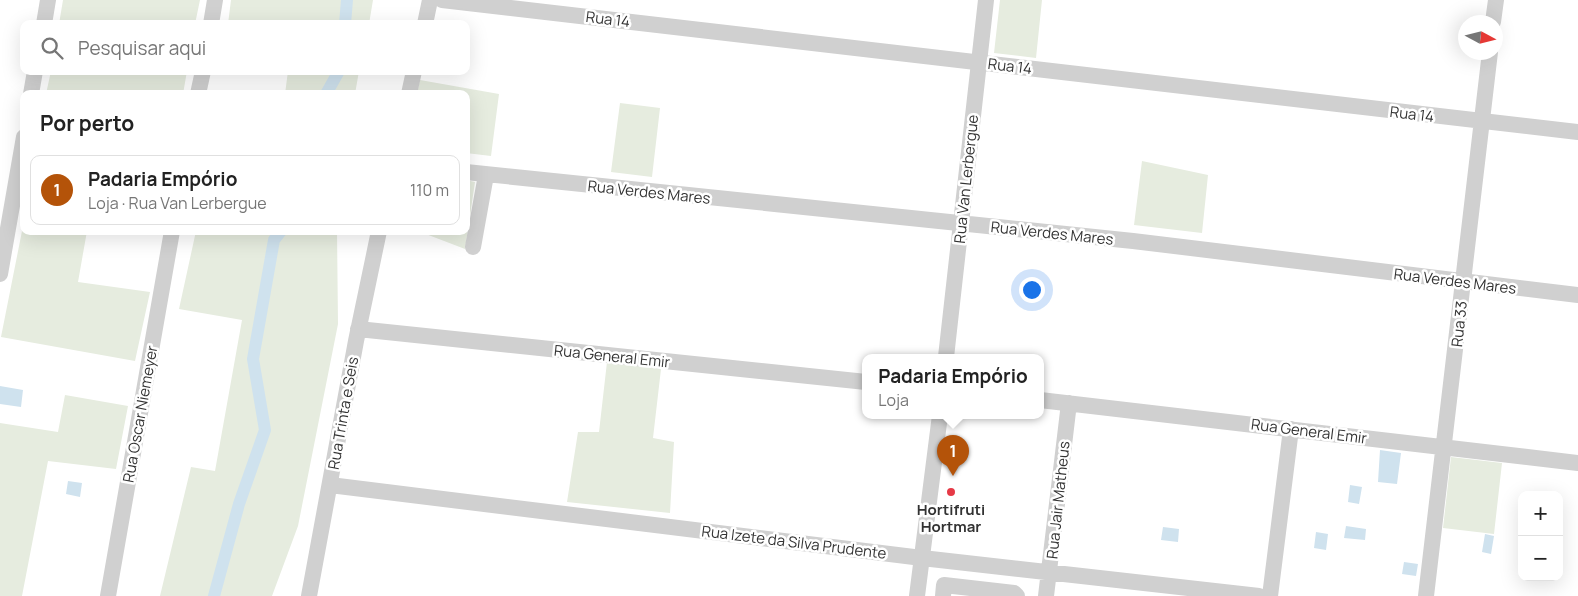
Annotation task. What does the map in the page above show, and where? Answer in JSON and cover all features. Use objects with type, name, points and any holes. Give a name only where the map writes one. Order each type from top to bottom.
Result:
[{"type":"street","points":[[45,20],[48,0]]},
{"type":"street","points":[[212,20],[215,0]]},
{"type":"street","points":[[426,20],[430,0]]},
{"type":"street","name":"Rua 14","points":[[442,0],[1578,132]]},
{"type":"street","name":"Rua Van Lerbergue","points":[[946,354],[986,0]]},
{"type":"street","points":[[1495,15],[1496,0]]},
{"type":"street","name":"Rua 33","points":[[1426,596],[1489,60]]},
{"type":"street","points":[[32,90],[34,75]]},
{"type":"street","points":[[199,90],[202,75]]},
{"type":"street","points":[[410,90],[413,75]]},
{"type":"street","points":[[0,274],[20,160]]},
{"type":"street","name":"Rua Verdes Mares","points":[[470,173],[1133,241],[1578,295]]},
{"type":"street","points":[[473,246],[486,175]]},
{"type":"street","name":"Rua Oscar Niemeyer","points":[[108,596],[171,235]]},
{"type":"street","name":"Rua Trinta e Seis","points":[[309,596],[358,329],[378,235]]},
{"type":"street","name":"Rua General Emir","points":[[358,329],[862,382]]},
{"type":"street","name":"Rua General Emir","points":[[1044,400],[1578,462]]},
{"type":"street","name":"Rua Jair Matheus","points":[[1046,596],[1068,403]]},
{"type":"street","points":[[917,596],[939,419]]},
{"type":"street","points":[[1270,596],[1291,429]]},
{"type":"street","name":"Rua Izete da Silva Prudente","points":[[330,485],[1049,572],[1205,593],[1259,596]]},
{"type":"street","points":[[943,596],[944,585],[1000,590],[1014,593],[1017,596]]},
{"type":"shaded area","points":[[63,0],[200,0],[196,20],[60,20]]},
{"type":"shaded area","points":[[231,0],[373,0],[370,20],[228,20]]},
{"type":"shaded area","points":[[1000,0],[1042,0],[1036,58],[994,53]]},
{"type":"shaded area","points":[[50,75],[186,75],[184,90],[47,90]]},
{"type":"shaded area","points":[[287,75],[358,75],[356,90],[286,90]]},
{"type":"shaded area","points":[[420,80],[499,94],[491,156],[470,153],[470,90],[418,90]]},
{"type":"shaded area","points":[[620,103],[660,108],[652,177],[611,172]]},
{"type":"shaded area","points":[[1142,161],[1208,175],[1202,233],[1134,225]]},
{"type":"shaded area","points":[[470,181],[475,182],[470,216]]},
{"type":"shaded area","points":[[21,235],[86,235],[78,282],[150,292],[135,361],[1,337]]},
{"type":"shaded area","points":[[195,235],[337,235],[338,324],[298,526],[272,596],[160,596],[191,467],[215,471],[242,320],[179,309]]},
{"type":"shaded area","points":[[428,235],[467,235],[465,249]]},
{"type":"shaded area","points":[[607,362],[661,369],[653,438],[674,442],[670,513],[567,502],[578,432],[599,432]]},
{"type":"shaded area","points":[[65,395],[128,406],[116,469],[48,461],[22,596],[0,596],[0,423],[58,432]]},
{"type":"shaded area","points":[[1451,457],[1502,463],[1494,534],[1443,528]]},
{"type":"water","points":[[0,386],[23,390],[21,407],[0,404]]},
{"type":"water","points":[[1380,450],[1401,453],[1397,484],[1378,482]]},
{"type":"water","points":[[68,481],[82,483],[80,497],[66,494]]},
{"type":"water","points":[[1350,485],[1362,487],[1359,504],[1348,502]]},
{"type":"water","points":[[1346,526],[1366,529],[1365,540],[1344,538]]},
{"type":"water","points":[[1163,527],[1179,529],[1178,542],[1161,540]]},
{"type":"water","points":[[1316,532],[1328,534],[1326,550],[1314,548]]},
{"type":"water","points":[[1485,534],[1494,536],[1491,554],[1482,552]]},
{"type":"water","points":[[1404,562],[1418,564],[1416,576],[1402,574]]},
{"type":"waterway","points":[[345,20],[347,0]]},
{"type":"waterway","points":[[328,90],[337,75]]},
{"type":"waterway","points":[[214,596],[239,504],[265,430],[253,359],[274,240],[278,235]]},
{"type":"place","name":"Padaria Empório","points":[[953,476]]},
{"type":"place","name":"Hortifruti Hortmar","points":[[951,492]]}]
